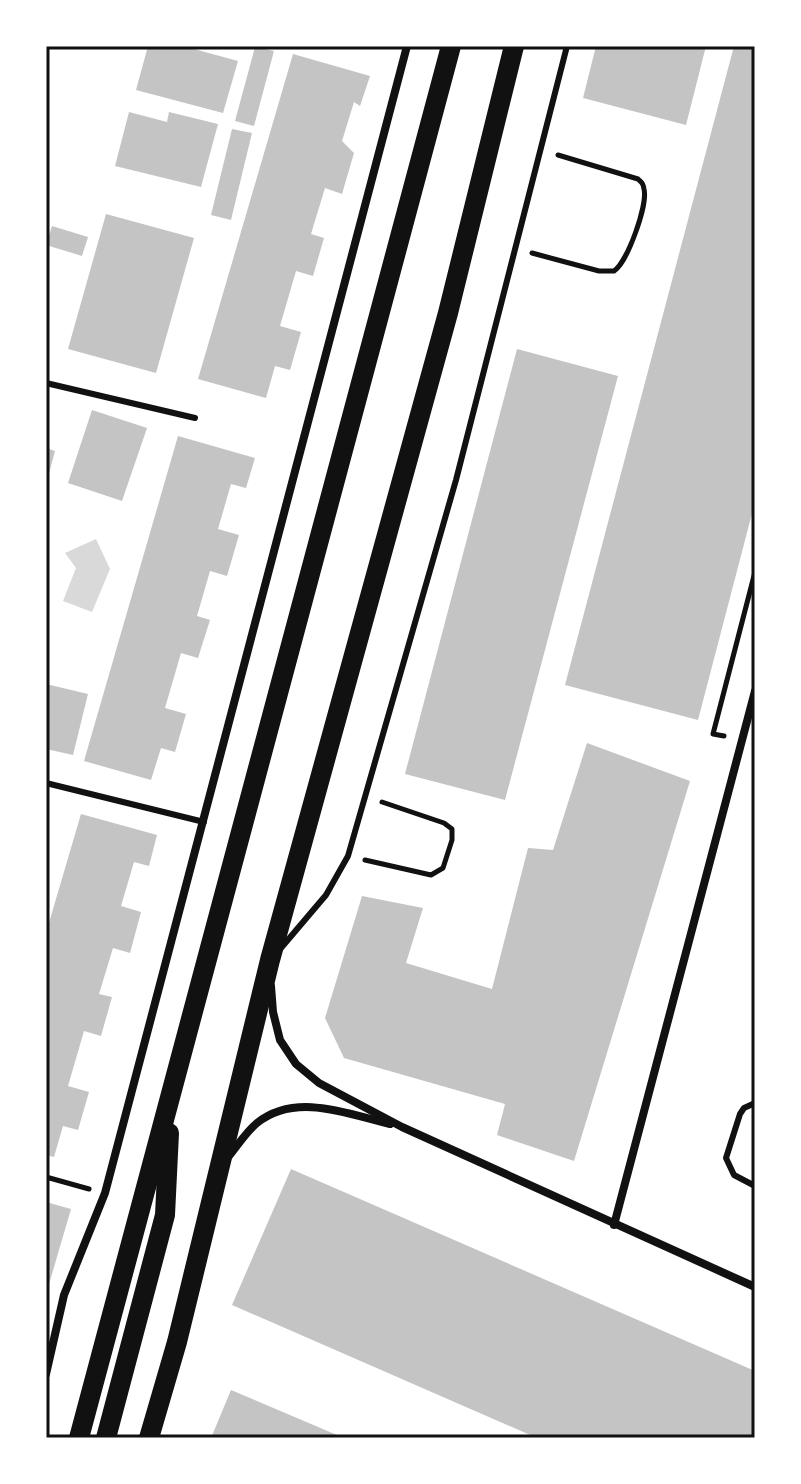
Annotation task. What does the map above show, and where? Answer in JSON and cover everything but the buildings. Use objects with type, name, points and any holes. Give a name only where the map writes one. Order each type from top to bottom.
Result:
[{"type":"main road","points":[[79,1438],[451,46]]},
{"type":"main road","points":[[149,1438],[177,1342],[270,960],[448,313],[514,46]]},
{"type":"main road","points":[[106,1438],[165,1215],[170,1101]]},
{"type":"street","points":[[46,1374],[64,1295],[105,1193],[407,46]]},
{"type":"street","points":[[614,1225],[755,691]]},
{"type":"street","points":[[270,960],[275,1026],[287,1053],[307,1075],[402,1127],[755,1287]]},
{"type":"street","points":[[219,1168],[259,1122],[290,1108],[324,1108],[402,1127]]},
{"type":"lane","points":[[270,960],[326,895],[348,856],[456,480],[567,46]]},
{"type":"lane","points":[[46,383],[195,418]]},
{"type":"lane","points":[[46,783],[204,822]]},
{"type":"lane","points":[[755,1103],[744,1108],[740,1114],[726,1158],[734,1175],[755,1186]]},
{"type":"path","points":[[516,249],[599,271],[614,271],[627,256],[644,198],[644,187],[638,179],[540,150]]},
{"type":"path","points":[[742,739],[713,734],[755,572]]},
{"type":"path","points":[[348,856],[431,875],[443,868],[452,840],[452,829],[444,823],[366,797]]},
{"type":"path","points":[[46,1177],[105,1193]]},
{"type":"shaded area","points":[[96,539],[110,569],[92,612],[63,601],[76,568],[65,553]]}]
